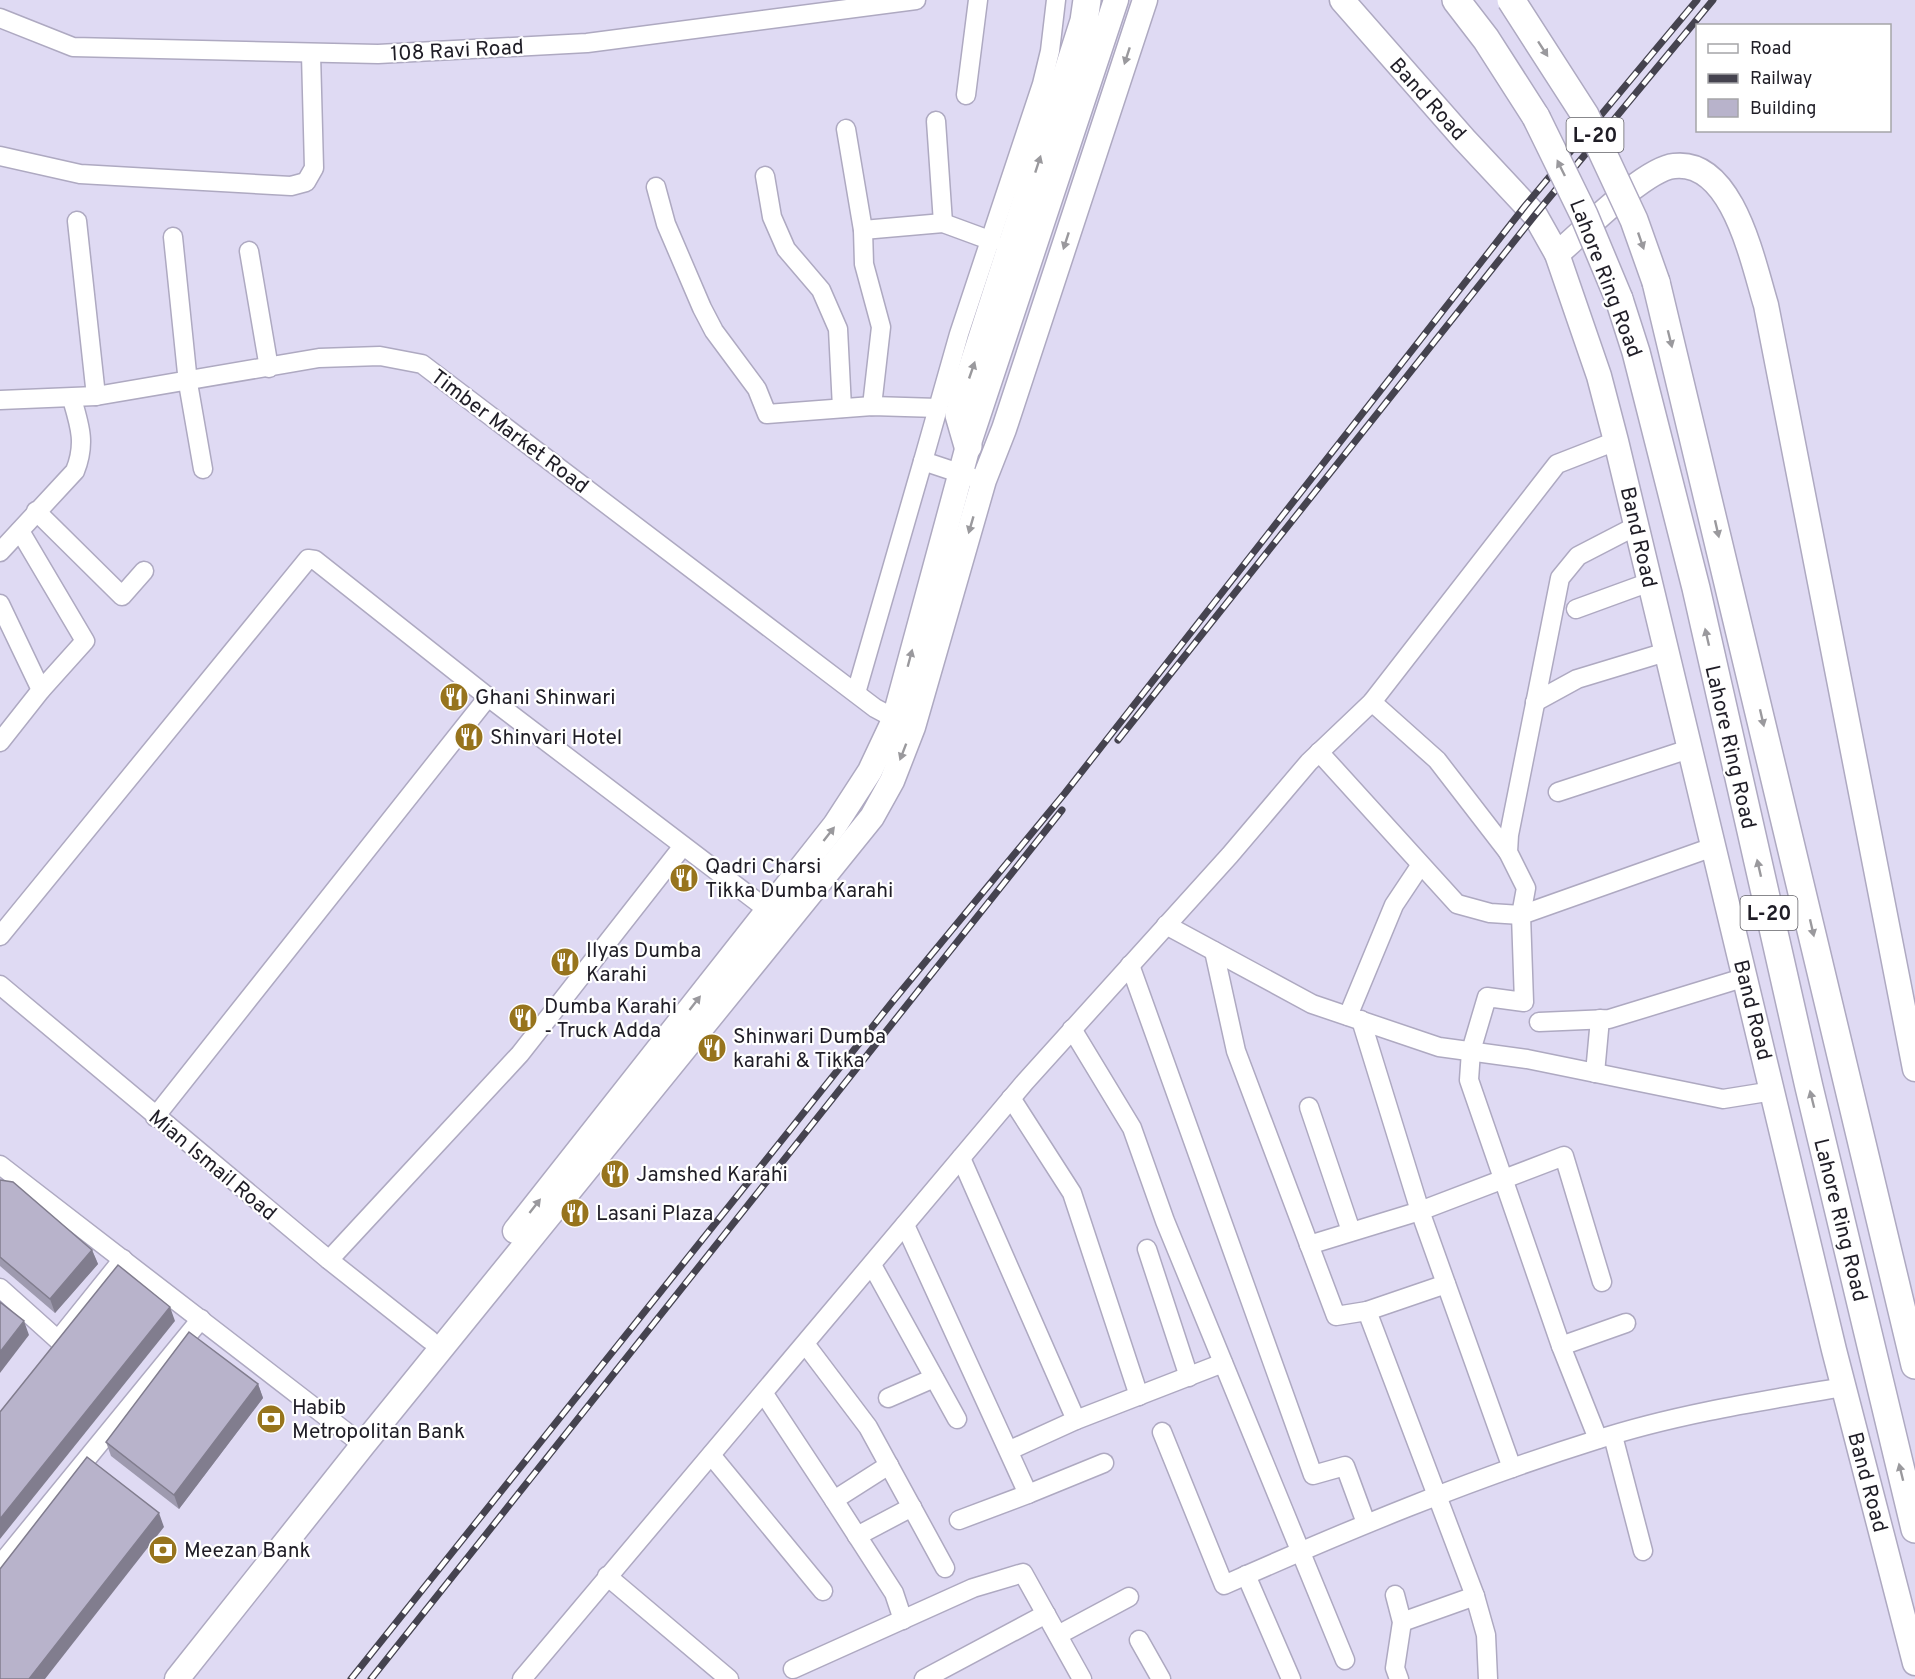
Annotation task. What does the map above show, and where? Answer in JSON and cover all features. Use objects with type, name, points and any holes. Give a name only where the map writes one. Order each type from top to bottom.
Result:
[{"type":"highway","points":[[968,446],[958,414],[1084,21],[1087,0]]},
{"type":"highway","name":"Lahore Ring Road","points":[[1456,0],[1486,39],[1536,117],[1584,214],[1618,299],[1636,352],[1696,588],[1809,1086],[1915,1529]]},
{"type":"highway","name":"Lahore Ring Road","points":[[1511,0],[1585,115],[1630,211],[1656,282],[1915,1365]]},
{"type":"main road","points":[[1004,429],[958,414],[1116,0]]},
{"type":"main road","points":[[159,1679],[872,817],[892,781],[903,723],[973,478],[1004,429],[1145,0]]},
{"type":"main road","name":"Band Road","points":[[1342,0],[1464,139],[1535,215],[1557,254],[1599,376],[1616,441],[1844,1387],[1915,1663]]},
{"type":"main road","points":[[1557,254],[1647,178],[1674,166],[1694,167],[1711,177],[1729,200],[1743,229],[1766,305],[1915,1069]]},
{"type":"main road","points":[[968,446],[973,478]]},
{"type":"main road","points":[[177,1679],[430,1340],[835,825],[903,723]]},
{"type":"street","name":"108 Ravi Road","points":[[0,18],[73,47],[378,54],[587,43],[916,0]]},
{"type":"street","points":[[966,95],[978,0]]},
{"type":"street","points":[[856,693],[923,461],[958,414],[959,334],[992,241],[1042,84],[1050,51],[1056,0]]},
{"type":"street","points":[[0,156],[80,174],[291,186],[306,182],[314,168],[311,54]]},
{"type":"street","points":[[936,121],[943,223]]},
{"type":"street","points":[[846,129],[863,230],[864,264],[881,327],[872,406]]},
{"type":"street","points":[[765,176],[772,217],[786,249],[821,290],[838,328],[842,408]]},
{"type":"street","points":[[656,187],[666,224],[702,308],[714,332],[757,389],[767,414],[872,406],[958,414]]},
{"type":"street","points":[[77,221],[96,396]]},
{"type":"street","points":[[863,230],[943,223],[992,241]]},
{"type":"street","points":[[173,237],[188,383],[203,469]]},
{"type":"street","points":[[249,252],[269,368]]},
{"type":"street","name":"Timber Market Road","points":[[0,400],[72,399],[96,396],[188,383],[319,358],[380,356],[422,364],[856,693],[903,723]]},
{"type":"street","points":[[0,552],[75,471],[81,455],[83,434],[72,399]]},
{"type":"street","points":[[522,1679],[607,1576],[806,1345],[1011,1098],[1319,752],[1372,702],[1557,464],[1616,441]]},
{"type":"street","points":[[923,461],[973,478]]},
{"type":"street","points":[[36,511],[122,596],[144,570]]},
{"type":"street","points":[[1508,852],[1560,578],[1578,556],[1636,526]]},
{"type":"street","points":[[4,737],[41,690],[85,641],[20,531]]},
{"type":"street","points":[[0,936],[308,559],[315,561],[488,697],[768,910]]},
{"type":"street","points":[[1576,609],[1650,582]]},
{"type":"street","points":[[0,604],[41,690]]},
{"type":"street","points":[[1535,702],[1577,679],[1666,652]]},
{"type":"street","points":[[155,1117],[488,697]]},
{"type":"street","points":[[1372,702],[1437,760],[1508,852],[1526,888],[1521,915],[1524,1002],[1487,997],[1471,1051],[1469,1080],[1561,1346],[1606,1437],[1643,1551]]},
{"type":"street","points":[[0,714],[4,737]]},
{"type":"street","points":[[1558,792],[1689,749]]},
{"type":"street","points":[[1319,752],[1420,866],[1457,904],[1490,913],[1521,915],[1713,847]]},
{"type":"street","points":[[329,1260],[520,1054],[683,846]]},
{"type":"street","points":[[1420,866],[1394,905],[1354,1018],[1512,1468]]},
{"type":"street","points":[[1167,925],[1312,1004],[1439,1047],[1527,1059],[1724,1099],[1773,1091]]},
{"type":"street","points":[[1214,951],[1236,1050],[1336,1316],[1367,1311],[1446,1284]]},
{"type":"street","points":[[1130,965],[1312,1475],[1345,1466],[1366,1523]]},
{"type":"street","points":[[1539,1022],[1600,1019],[1746,977]]},
{"type":"street","name":"Mian Ismail Road","points":[[0,985],[155,1117],[430,1340]]},
{"type":"street","points":[[1595,1073],[1600,1019]]},
{"type":"street","points":[[1072,1029],[1132,1128],[1165,1221],[1345,1660]]},
{"type":"street","points":[[1011,1098],[1072,1193],[1139,1396]]},
{"type":"street","points":[[1309,1107],[1351,1231]]},
{"type":"street","points":[[1309,1245],[1420,1211],[1564,1156],[1602,1282]]},
{"type":"street","points":[[961,1158],[1076,1420]]},
{"type":"street","points":[[0,1165],[357,1440]]},
{"type":"street","points":[[905,1225],[1010,1450],[1028,1494]]},
{"type":"street","points":[[1147,1248],[1189,1377]]},
{"type":"street","points":[[44,1358],[123,1259]]},
{"type":"street","points":[[872,1265],[957,1419]]},
{"type":"street","points":[[0,1288],[58,1340]]},
{"type":"street","points":[[1367,1311],[1475,1596],[1486,1635],[1488,1679]]},
{"type":"street","points":[[0,1565],[201,1319]]},
{"type":"street","points":[[1561,1346],[1626,1323]]},
{"type":"street","points":[[806,1345],[868,1427],[945,1568]]},
{"type":"street","points":[[1010,1450],[1076,1420],[1223,1363]]},
{"type":"street","points":[[888,1398],[934,1378]]},
{"type":"street","points":[[1162,1432],[1224,1585],[1366,1523],[1437,1495],[1606,1437],[1734,1405],[1844,1387]]},
{"type":"street","points":[[764,1394],[894,1593],[903,1620]]},
{"type":"street","points":[[711,1455],[823,1591]]},
{"type":"street","points":[[959,1520],[1104,1463]]},
{"type":"street","points":[[834,1500],[889,1465]]},
{"type":"street","points":[[857,1536],[912,1507]]},
{"type":"street","points":[[793,1670],[973,1588],[1023,1573],[1082,1679]]},
{"type":"street","points":[[1246,1575],[1291,1679]]},
{"type":"street","points":[[607,1576],[729,1679]]},
{"type":"street","points":[[1395,1595],[1402,1622],[1395,1668],[1399,1679]]},
{"type":"street","points":[[1402,1622],[1475,1596]]},
{"type":"street","points":[[1058,1635],[1129,1597]]},
{"type":"street","points":[[924,1679],[1046,1614]]},
{"type":"street","points":[[1139,1640],[1161,1679]]},
{"type":"building","points":[[0,1180],[13,1182],[92,1250],[50,1299],[0,1257]]},
{"type":"building","points":[[118,1265],[170,1307],[0,1519],[0,1412]]},
{"type":"building","points":[[0,1302],[24,1321],[0,1352]]},
{"type":"building","points":[[189,1332],[258,1384],[174,1495],[106,1442]]},
{"type":"building","points":[[87,1457],[159,1513],[29,1679],[0,1679],[0,1569]]},
{"type":"railway","points":[[351,1679],[893,1001],[1065,793],[1525,206],[1697,0]]},
{"type":"railway","points":[[1118,740],[1535,215],[1713,0]]},
{"type":"railway","points":[[371,1679],[1062,810]]},
{"type":"place","name":"Ghani Shinwari","points":[[454,697]]},
{"type":"place","name":"Shinvari Hotel","points":[[469,737]]},
{"type":"place","name":"Qadri Charsi Tikka Dumba Karahi","points":[[684,878]]},
{"type":"place","name":"Ilyas Dumba Karahi","points":[[565,962]]},
{"type":"place","name":"Dumba Karahi - Truck Adda","points":[[523,1018]]},
{"type":"place","name":"Shinwari Dumba karahi & Tikka","points":[[712,1048]]},
{"type":"place","name":"Jamshed Karahi","points":[[615,1174]]},
{"type":"place","name":"Lasani Plaza","points":[[575,1213]]},
{"type":"place","name":"Habib Metropolitan Bank","points":[[271,1419]]},
{"type":"place","name":"Meezan Bank","points":[[163,1550]]}]
